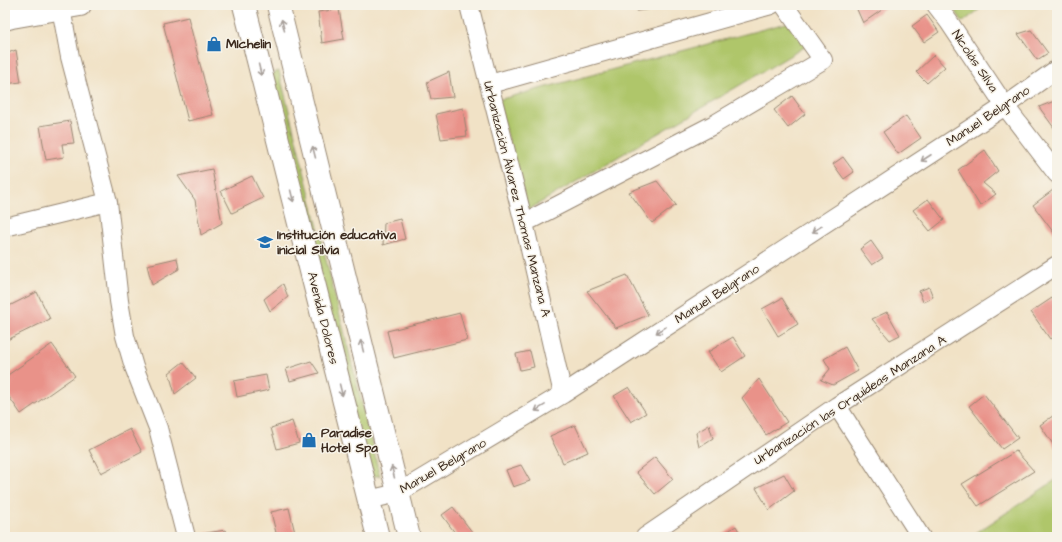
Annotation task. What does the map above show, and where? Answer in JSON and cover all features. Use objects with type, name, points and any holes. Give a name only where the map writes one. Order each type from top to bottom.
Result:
[{"type":"main road","name":"Avenida Dolores","points":[[244,5],[378,537]]},
{"type":"main road","points":[[278,5],[409,537]]},
{"type":"main road","points":[[5,20],[12,17],[70,6]]},
{"type":"street","name":"Urbanización Álvarez Thomas Manzana A","points":[[469,5],[524,223],[563,394]]},
{"type":"street","points":[[490,84],[771,5]]},
{"type":"street","points":[[524,223],[713,125],[823,60],[784,5]]},
{"type":"street","name":"Nicolás SIlva","points":[[936,5],[1005,106],[1057,174]]},
{"type":"street","points":[[70,6],[70,57],[108,202],[119,301],[125,336],[134,367],[158,428],[186,537]]},
{"type":"street","name":"Manuel Belgrano","points":[[368,500],[398,493],[563,394],[1005,106],[1057,69]]},
{"type":"street","points":[[5,227],[108,202]]},
{"type":"street","name":"Urbanización las Orquídeas Manzana A","points":[[646,537],[837,406],[1057,265]]},
{"type":"street","points":[[837,406],[921,537]]},
{"type":"green space","points":[[951,5],[985,5],[963,22]]},
{"type":"green space","points":[[794,21],[808,45],[528,210],[498,100]]},
{"type":"green space","points":[[279,71],[380,476],[365,476],[266,75]]},
{"type":"green space","points":[[1057,479],[1057,537],[970,537]]},
{"type":"building","points":[[636,5],[654,5],[654,9],[637,11]]},
{"type":"building","points":[[855,5],[889,5],[863,23]]},
{"type":"building","points":[[339,9],[344,39],[322,43],[318,12]]},
{"type":"building","points":[[927,15],[939,32],[924,42],[912,26]]},
{"type":"building","points":[[188,17],[213,115],[188,121],[163,23]]},
{"type":"building","points":[[1031,30],[1048,53],[1037,60],[1018,34]]},
{"type":"building","points":[[16,50],[21,82],[5,84],[5,54]]},
{"type":"building","points":[[934,55],[945,67],[927,83],[916,72]]},
{"type":"building","points":[[449,72],[453,97],[431,99],[427,82]]},
{"type":"building","points":[[792,96],[805,114],[788,128],[774,110]]},
{"type":"building","points":[[1057,100],[1057,132],[1039,107]]},
{"type":"building","points":[[463,108],[467,136],[441,139],[436,114]]},
{"type":"building","points":[[906,116],[921,138],[898,154],[883,132]]},
{"type":"building","points":[[70,121],[74,143],[62,144],[64,157],[46,160],[40,126]]},
{"type":"building","points":[[985,150],[998,171],[983,183],[996,194],[980,206],[958,170]]},
{"type":"building","points":[[843,157],[854,172],[844,179],[833,164]]},
{"type":"building","points":[[212,169],[222,223],[201,235],[195,200],[178,176]]},
{"type":"building","points":[[252,176],[263,198],[232,213],[221,191]]},
{"type":"building","points":[[657,181],[676,205],[652,223],[629,192]]},
{"type":"building","points":[[1053,190],[1057,195],[1057,237],[1033,205]]},
{"type":"building","points":[[928,199],[944,220],[930,231],[913,210]]},
{"type":"building","points":[[400,219],[405,239],[383,245],[384,223]]},
{"type":"building","points":[[871,241],[883,258],[872,265],[860,249]]},
{"type":"building","points":[[177,258],[179,269],[152,285],[147,265]]},
{"type":"building","points":[[627,275],[648,315],[616,328],[587,291]]},
{"type":"building","points":[[283,284],[288,297],[270,311],[264,299]]},
{"type":"building","points":[[929,287],[933,297],[923,302],[919,291]]},
{"type":"building","points":[[37,292],[50,319],[5,341],[5,308]]},
{"type":"building","points":[[782,298],[798,324],[778,336],[762,309]]},
{"type":"building","points":[[1052,298],[1057,305],[1057,334],[1050,339],[1031,312]]},
{"type":"building","points":[[887,312],[900,335],[890,340],[872,319]]},
{"type":"building","points":[[460,313],[467,340],[394,358],[387,331]]},
{"type":"building","points":[[733,337],[745,356],[721,372],[708,352]]},
{"type":"building","points":[[52,344],[75,376],[21,414],[5,391],[5,377]]},
{"type":"building","points":[[845,347],[858,371],[833,385],[821,380],[830,369],[824,359]]},
{"type":"building","points":[[530,351],[534,367],[520,370],[516,354]]},
{"type":"building","points":[[311,361],[319,373],[290,381],[286,369]]},
{"type":"building","points":[[183,362],[196,378],[175,394],[169,373]]},
{"type":"building","points":[[266,375],[269,390],[237,397],[234,381]]},
{"type":"building","points":[[759,379],[787,422],[766,435],[742,398]]},
{"type":"building","points":[[629,387],[646,413],[631,422],[614,396]]},
{"type":"building","points":[[984,394],[1018,438],[1002,449],[969,406]]},
{"type":"building","points":[[1057,413],[1057,450],[1040,425]]},
{"type":"building","points":[[292,421],[299,443],[277,449],[271,428]]},
{"type":"building","points":[[575,425],[588,452],[563,463],[550,436]]},
{"type":"building","points":[[709,425],[713,438],[699,447],[696,433]]},
{"type":"building","points":[[130,429],[142,452],[101,473],[89,450]]},
{"type":"building","points":[[1016,451],[1034,471],[978,506],[962,484]]},
{"type":"building","points":[[655,457],[673,479],[655,494],[636,472]]},
{"type":"building","points":[[521,465],[530,481],[513,487],[506,470]]},
{"type":"building","points":[[784,474],[794,491],[769,510],[756,488]]},
{"type":"building","points":[[453,507],[476,537],[458,537],[442,515]]},
{"type":"building","points":[[289,508],[296,537],[277,537],[271,512]]},
{"type":"building","points":[[736,526],[742,537],[719,537]]},
{"type":"building","points":[[226,530],[228,537],[207,537],[206,533]]},
{"type":"place","name":"MIchelin","points":[[214,44]]},
{"type":"place","name":"Institución educativa inicial Silvia","points":[[265,242]]},
{"type":"place","name":"Paradise Hotel Spa","points":[[309,440]]}]
